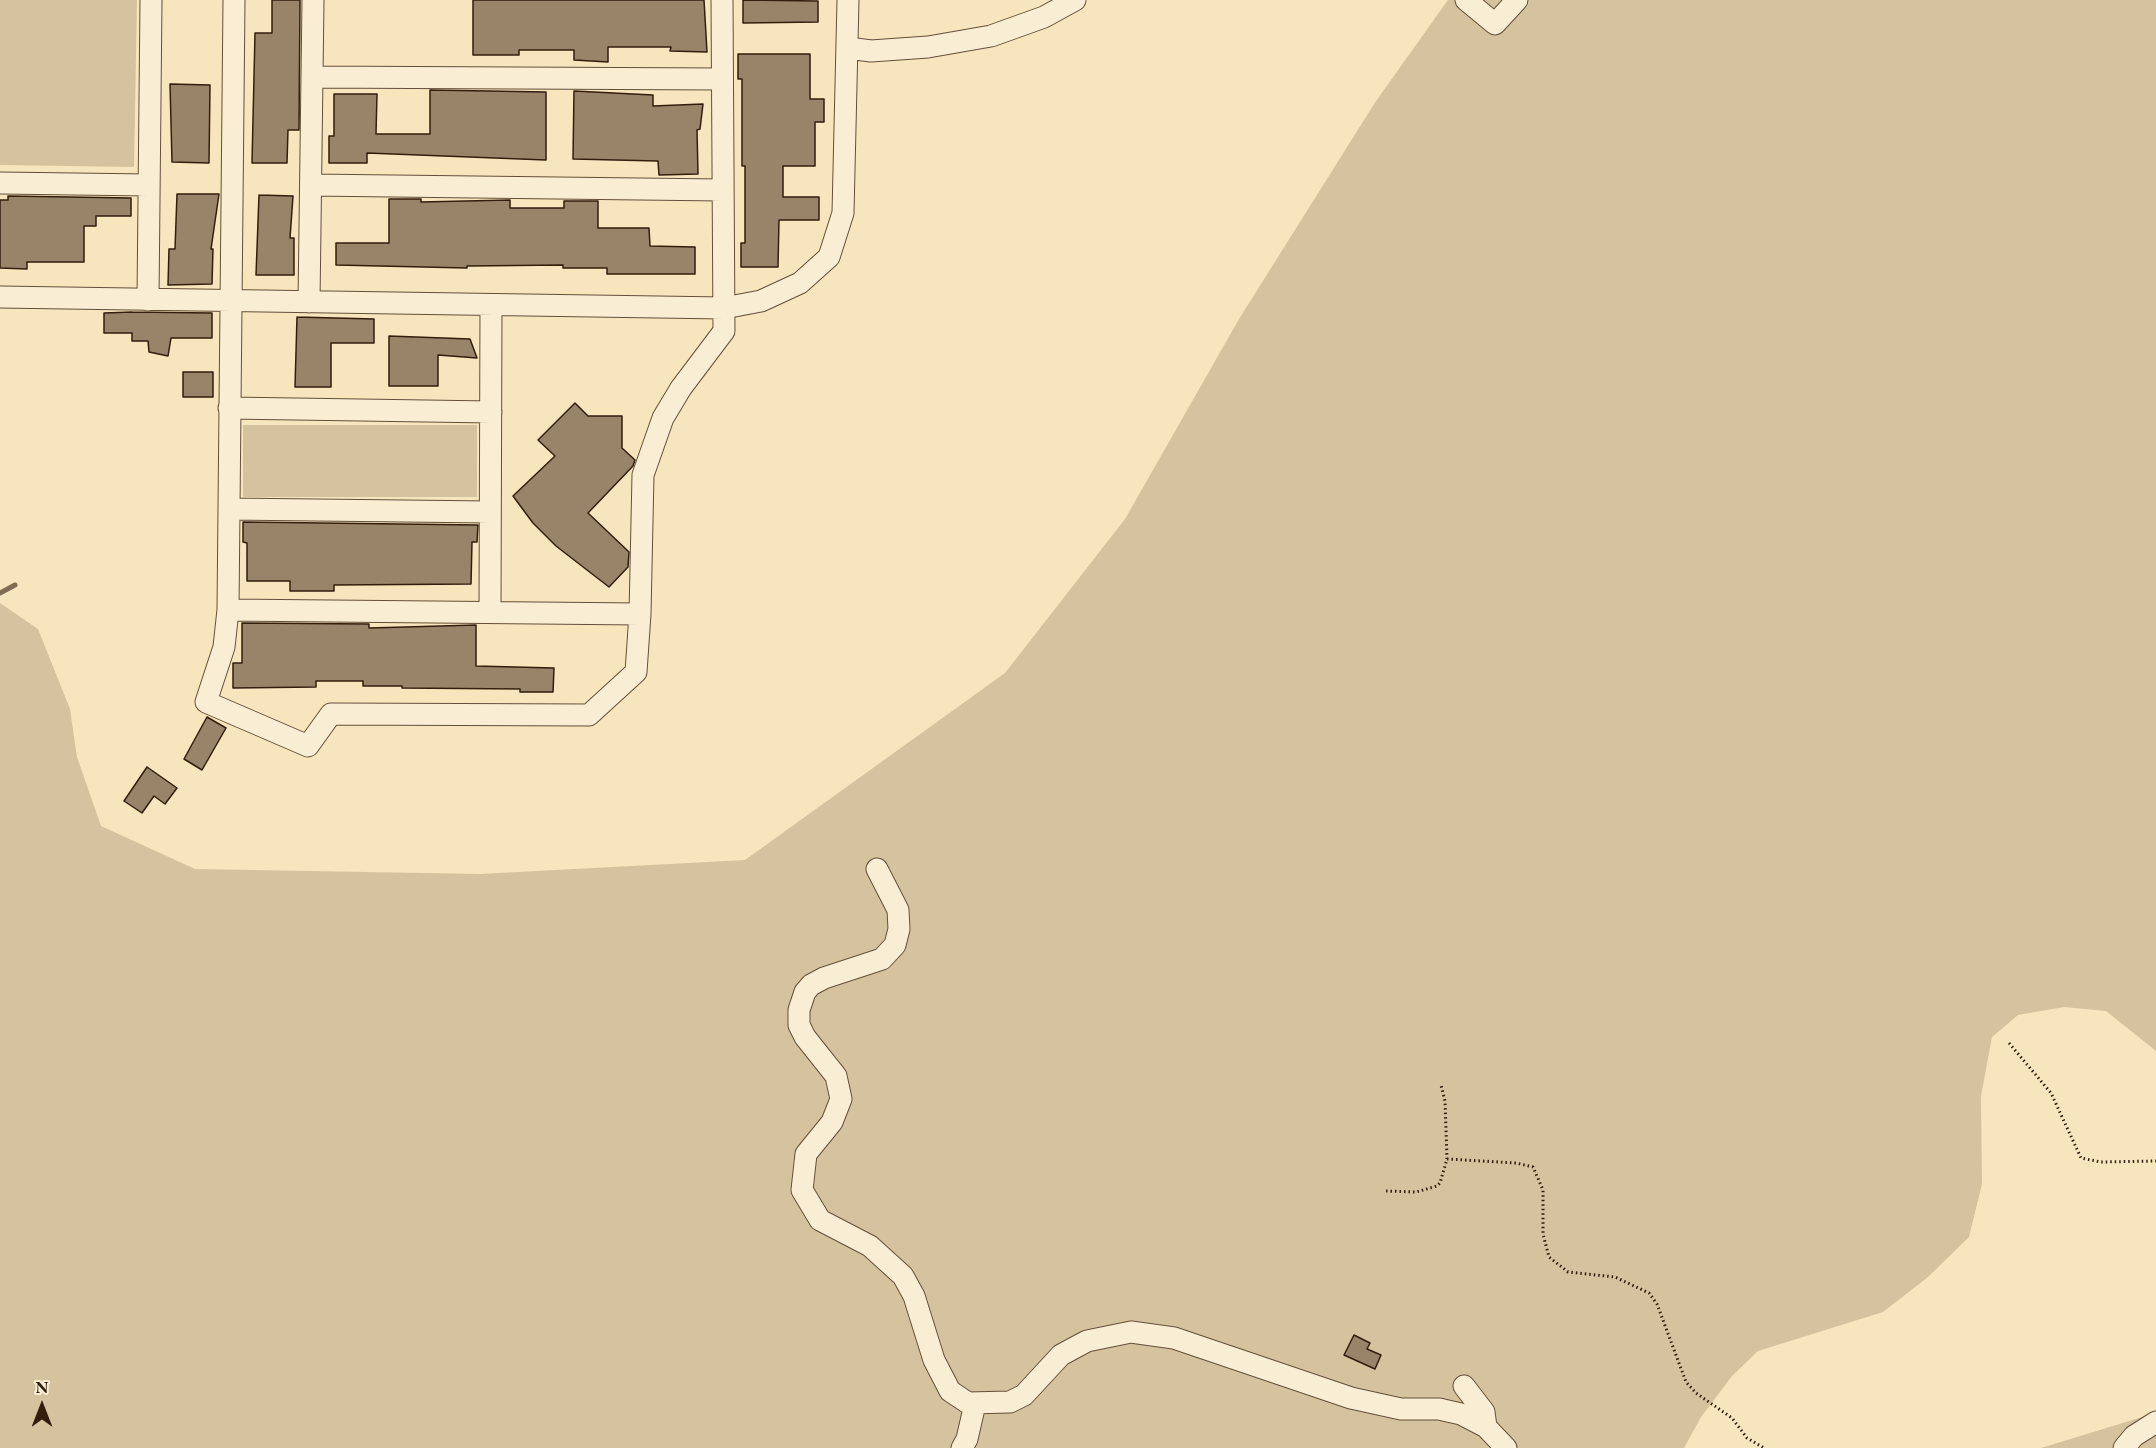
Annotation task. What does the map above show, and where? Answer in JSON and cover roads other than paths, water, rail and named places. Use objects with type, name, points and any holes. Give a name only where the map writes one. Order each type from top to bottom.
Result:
[{"type":"street","points":[[148,300],[151,0]]},
{"type":"street","points":[[234,0],[228,610],[224,647],[206,702],[308,746],[331,714],[589,715],[636,672],[640,614],[643,475],[663,418],[681,388],[724,331],[722,0]]},
{"type":"street","points":[[309,302],[313,0]]},
{"type":"street","points":[[0,297],[724,308],[761,301],[800,283],[829,257],[843,213],[848,0]]},
{"type":"street","points":[[848,48],[871,51],[928,47],[991,36],[1044,17],[1075,0]]},
{"type":"street","points":[[1466,0],[1495,24],[1517,0]]},
{"type":"street","points":[[312,77],[721,79]]},
{"type":"street","points":[[0,183],[149,185]]},
{"type":"street","points":[[311,185],[722,189]]},
{"type":"street","points":[[490,611],[491,305]]},
{"type":"street","points":[[229,408],[490,412]]},
{"type":"street","points":[[229,508],[490,512]]},
{"type":"street","points":[[228,610],[640,614]]},
{"type":"street","points":[[877,869],[898,910],[899,929],[895,945],[882,959],[824,978],[811,985],[805,992],[799,1010],[799,1025],[805,1037],[836,1076],[841,1099],[832,1122],[806,1154],[802,1190],[820,1220],[870,1246],[903,1276],[914,1296],[943,1378],[950,1391],[968,1403],[1010,1402],[1024,1395],[1061,1355],[1095,1338],[1131,1332],[1174,1338],[1351,1398],[1401,1409],[1439,1409],[1455,1413],[1486,1427],[1506,1448]]},
{"type":"street","points":[[1464,1386],[1484,1412],[1486,1427]]},
{"type":"street","points":[[962,1448],[967,1439],[975,1404]]},
{"type":"street","points":[[2124,1448],[2134,1436],[2156,1422]]},
{"type":"waterway","points":[[0,593],[15,585]]}]
